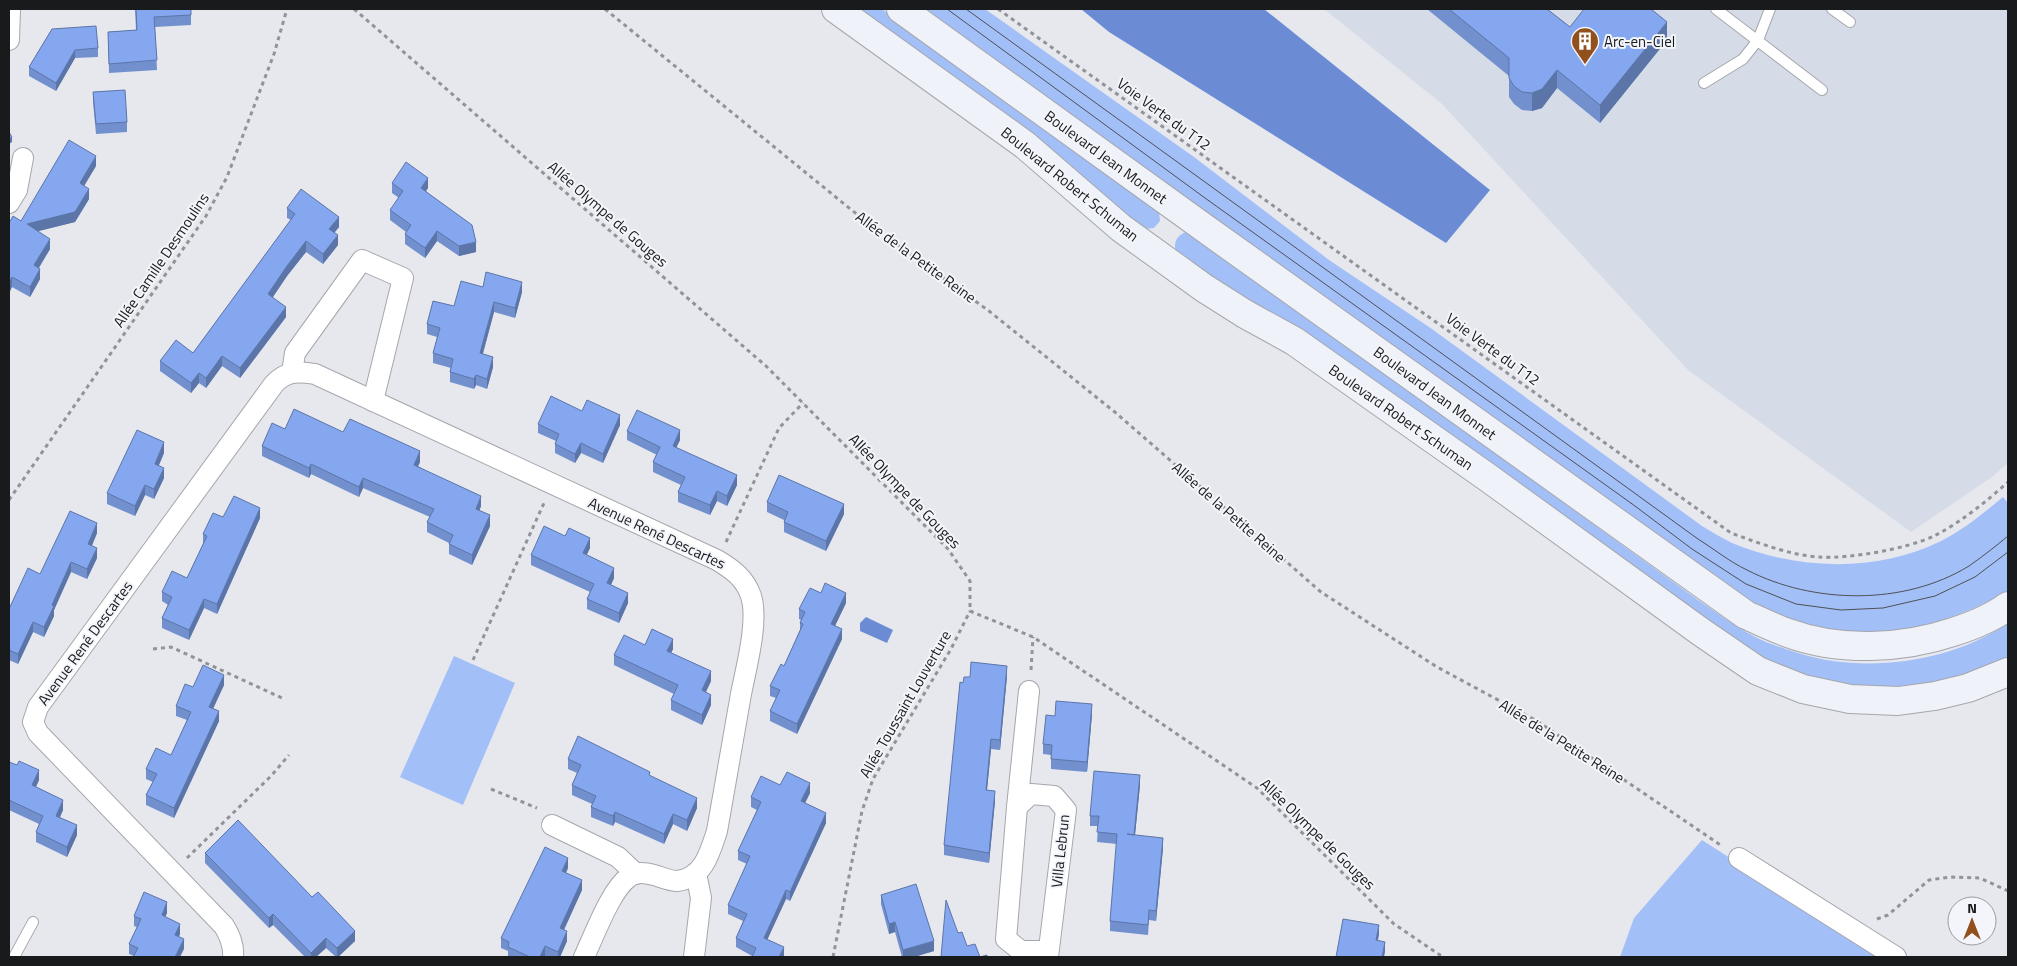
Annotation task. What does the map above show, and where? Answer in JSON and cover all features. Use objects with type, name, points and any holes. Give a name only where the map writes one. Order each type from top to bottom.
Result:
[{"type":"main road","name":"Boulevard Robert Schuman","points":[[836,9],[1025,145],[1128,234],[1204,288],[1245,314],[1294,341],[1758,671],[1803,689],[1850,699],[1898,701],[1935,696],[1968,688],[2008,672]]},
{"type":"main road","name":"Boulevard Jean Monnet","points":[[901,9],[1203,228],[1746,615],[1790,634],[1836,644],[1896,646],[1973,626],[2008,606]]},
{"type":"street","points":[[9,40],[11,9]]},
{"type":"street","points":[[9,203],[17,190],[23,158]]},
{"type":"street","points":[[292,373],[295,354],[362,260],[403,278],[373,401]]},
{"type":"street","name":"Avenue René Descartes","points":[[238,955],[224,926],[38,733],[33,722],[38,707],[262,400],[282,376],[292,373],[315,374],[717,560],[736,572],[751,596],[754,612],[749,651],[716,831],[710,855],[702,868],[696,873]]},
{"type":"street","name":"Villa Lebrun","points":[[1017,806],[1031,794],[1054,796],[1066,810],[1048,954],[1021,951],[1006,939],[1017,806],[1029,691]]},
{"type":"street","points":[[552,825],[618,858],[636,874]]},
{"type":"street","points":[[1739,858],[1896,957]]},
{"type":"street","points":[[584,957],[618,888],[630,875],[645,873],[675,881],[690,878],[696,873],[701,898],[694,957]]},
{"type":"lane","points":[[1716,9],[1822,90]]},
{"type":"lane","points":[[1704,83],[1743,60],[1758,40],[1770,9]]},
{"type":"lane","points":[[1832,9],[1850,22]]},
{"type":"lane","points":[[14,957],[33,922]]},
{"type":"path","name":"Allée Camille Desmoulins","points":[[9,500],[206,216],[228,177],[274,54],[287,9]]},
{"type":"path","name":"Allée Olympe de Gouges","points":[[354,9],[766,366],[948,549],[970,581],[970,611],[1033,637],[1257,788],[1394,924],[1443,957]]},
{"type":"path","name":"Allée de la Petite Reine","points":[[605,9],[870,225],[989,311],[1116,413],[1321,592],[1437,667],[1537,721],[1739,858]]},
{"type":"path","name":"Voie Verte du T12","points":[[998,9],[1731,533],[1773,548],[1819,556],[1876,553],[1934,536],[1972,511],[2008,482]]},
{"type":"path","points":[[717,560],[779,428],[803,403]]},
{"type":"path","points":[[473,660],[553,484]]},
{"type":"path","name":"Allée Toussaint Louverture","points":[[833,957],[862,811],[872,779],[951,649],[970,611]]},
{"type":"path","points":[[1029,691],[1033,637]]},
{"type":"path","points":[[153,649],[171,647],[282,698]]},
{"type":"path","points":[[172,872],[271,776],[289,755]]},
{"type":"path","points":[[490,789],[519,799],[550,814],[552,825]]},
{"type":"path","points":[[1862,936],[1873,921],[1888,915],[1929,880],[1951,877],[1980,878],[2008,891]]},
{"type":"shaded area","points":[[859,9],[882,9],[1159,211],[1160,221],[1154,228],[1144,229]]},
{"type":"shaded area","points":[[921,9],[985,9],[1194,157],[1329,260],[1432,329],[1702,526],[1724,539],[1757,552],[1783,559],[1809,563],[1864,563],[1890,559],[1941,541],[1973,521],[2003,497],[2008,503],[2008,591],[1979,606],[1950,617],[1921,626],[1892,631],[1862,633],[1832,630],[1801,624],[1766,612],[1737,595]]},
{"type":"shaded area","points":[[1081,9],[1264,9],[1490,190],[1446,243],[1109,32]]},
{"type":"shaded area","points":[[1324,9],[2008,9],[2008,463],[1992,477],[1911,532],[1688,370],[1442,104]]},
{"type":"shaded area","points":[[1186,232],[1191,233],[1698,600],[1756,637],[1819,659],[1855,663],[1878,663],[1924,658],[1946,652],[1989,635],[2008,623],[2008,657],[1972,673],[1945,681],[1919,686],[1889,688],[1854,685],[1820,679],[1761,658],[1177,253],[1176,240]]},
{"type":"shaded area","points":[[866,617],[893,630],[887,643],[860,631],[860,623]]},
{"type":"shaded area","points":[[454,656],[515,683],[463,805],[400,777]]},
{"type":"shaded area","points":[[1702,840],[1829,922],[1889,957],[1620,957],[1634,918]]},
{"type":"building","points":[[136,9],[191,9],[191,15],[154,17],[157,60],[109,64],[108,32],[137,30]]},
{"type":"building","name":"Arc-en-Ciel","points":[[1449,9],[1547,9],[1570,27],[1584,9],[1651,9],[1667,22],[1600,105],[1557,70],[1542,89],[1532,93],[1522,92],[1514,86],[1509,78],[1509,58]]},
{"type":"building","points":[[96,26],[98,48],[75,50],[56,83],[29,67],[52,29]]},
{"type":"building","points":[[125,90],[127,122],[96,124],[93,92]]},
{"type":"building","points":[[69,140],[96,156],[80,183],[89,189],[75,212],[27,224],[50,239],[34,265],[40,269],[30,287],[12,277],[9,283],[9,223],[13,216],[21,221]]},
{"type":"building","points":[[406,162],[428,178],[421,188],[472,225],[476,242],[459,246],[437,231],[425,248],[405,234],[411,225],[390,210],[403,191],[392,183]]},
{"type":"building","points":[[301,189],[339,217],[329,229],[338,235],[323,254],[306,241],[287,266],[268,294],[286,307],[240,368],[222,356],[206,378],[199,373],[191,383],[160,361],[176,340],[193,353],[295,214],[287,208]]},
{"type":"building","points":[[486,272],[522,282],[515,308],[494,302],[480,353],[493,357],[487,379],[476,375],[474,379],[450,372],[453,359],[433,353],[440,328],[427,324],[433,301],[454,306],[461,281],[483,287]]},
{"type":"building","points":[[551,396],[582,411],[587,400],[620,415],[603,454],[581,443],[575,454],[555,444],[559,434],[538,424]]},
{"type":"building","points":[[294,409],[343,432],[350,419],[420,451],[414,465],[481,496],[476,509],[490,515],[472,555],[449,544],[453,535],[427,522],[434,509],[363,478],[359,487],[311,464],[309,468],[262,446],[272,423],[285,429]]},
{"type":"building","points":[[637,410],[680,430],[673,446],[737,475],[727,496],[717,491],[710,505],[678,492],[685,477],[653,462],[660,447],[627,431]]},
{"type":"building","points":[[137,430],[164,442],[155,464],[164,468],[154,489],[145,485],[135,506],[107,493]]},
{"type":"building","points":[[779,475],[844,504],[826,541],[784,522],[788,512],[767,502]]},
{"type":"building","points":[[234,496],[260,508],[217,604],[204,599],[189,630],[162,618],[172,597],[162,592],[172,571],[187,578],[207,536],[203,534],[213,513],[223,517]]},
{"type":"building","points":[[70,511],[97,523],[88,544],[97,548],[87,569],[71,562],[44,627],[33,622],[18,654],[9,650],[9,609],[28,568],[40,574]]},
{"type":"building","points":[[544,526],[565,536],[569,528],[590,538],[583,553],[614,568],[607,583],[628,593],[619,613],[587,599],[594,584],[531,555]]},
{"type":"building","points":[[825,583],[846,593],[831,624],[842,629],[797,724],[770,711],[780,690],[770,686],[781,664],[784,666],[803,624],[800,623],[805,612],[799,609],[810,588],[821,593]]},
{"type":"building","points":[[652,629],[673,639],[667,651],[711,671],[702,690],[711,695],[702,715],[671,700],[678,685],[614,655],[624,635],[645,645]]},
{"type":"building","points":[[971,662],[1007,666],[1000,740],[991,739],[986,790],[995,791],[989,853],[944,845],[960,682],[963,683],[964,677],[970,677]]},
{"type":"building","points":[[203,665],[224,675],[209,707],[219,711],[174,808],[146,795],[157,774],[146,769],[156,748],[171,755],[191,712],[176,706],[185,684],[193,687]]},
{"type":"building","points":[[1056,701],[1092,704],[1087,762],[1051,759],[1052,745],[1043,744],[1046,715],[1055,716]]},
{"type":"building","points":[[578,736],[650,772],[649,775],[697,798],[687,820],[673,814],[664,834],[615,812],[613,816],[591,807],[596,796],[572,785],[581,765],[568,759]]},
{"type":"building","points":[[19,761],[39,770],[32,785],[63,800],[56,816],[77,825],[67,847],[36,832],[43,816],[9,800],[9,762],[17,765]]},
{"type":"building","points":[[1094,771],[1140,775],[1134,835],[1163,838],[1156,911],[1149,910],[1148,925],[1110,921],[1117,834],[1097,832],[1099,816],[1090,816]]},
{"type":"building","points":[[787,772],[810,783],[801,801],[826,813],[790,892],[786,890],[764,938],[784,947],[779,957],[752,957],[756,948],[736,938],[747,914],[728,905],[750,856],[738,851],[761,802],[751,797],[761,776],[780,785]]},
{"type":"building","points":[[238,820],[312,897],[318,892],[355,931],[337,948],[326,938],[311,953],[273,914],[269,918],[205,853]]},
{"type":"building","points":[[545,847],[568,858],[562,871],[582,880],[560,928],[567,931],[558,952],[545,946],[540,957],[530,957],[508,947],[509,942],[501,938]]},
{"type":"building","points":[[916,884],[934,941],[903,950],[895,922],[889,924],[881,895]]},
{"type":"building","points":[[144,892],[167,902],[162,915],[180,924],[175,935],[184,939],[175,957],[133,957],[138,948],[129,944],[141,919],[134,916]]},
{"type":"building","points":[[946,900],[958,933],[962,932],[967,946],[975,944],[980,957],[941,957]]},
{"type":"building","points":[[1343,919],[1379,925],[1376,940],[1385,942],[1382,957],[1336,957]]},
{"type":"tram line","points":[[947,9],[1205,198],[1635,506],[1692,549],[1746,584],[1796,604],[1841,610],[1883,608],[1935,596],[1975,577],[2008,552]]},
{"type":"tram line","points":[[966,9],[1698,539],[1747,570],[1773,581],[1800,589],[1829,594],[1858,596],[1888,594],[1944,579],[1969,566],[2008,536]]},
{"type":"place","name":"Arc-en-Ciel","points":[[1585,65]]}]
